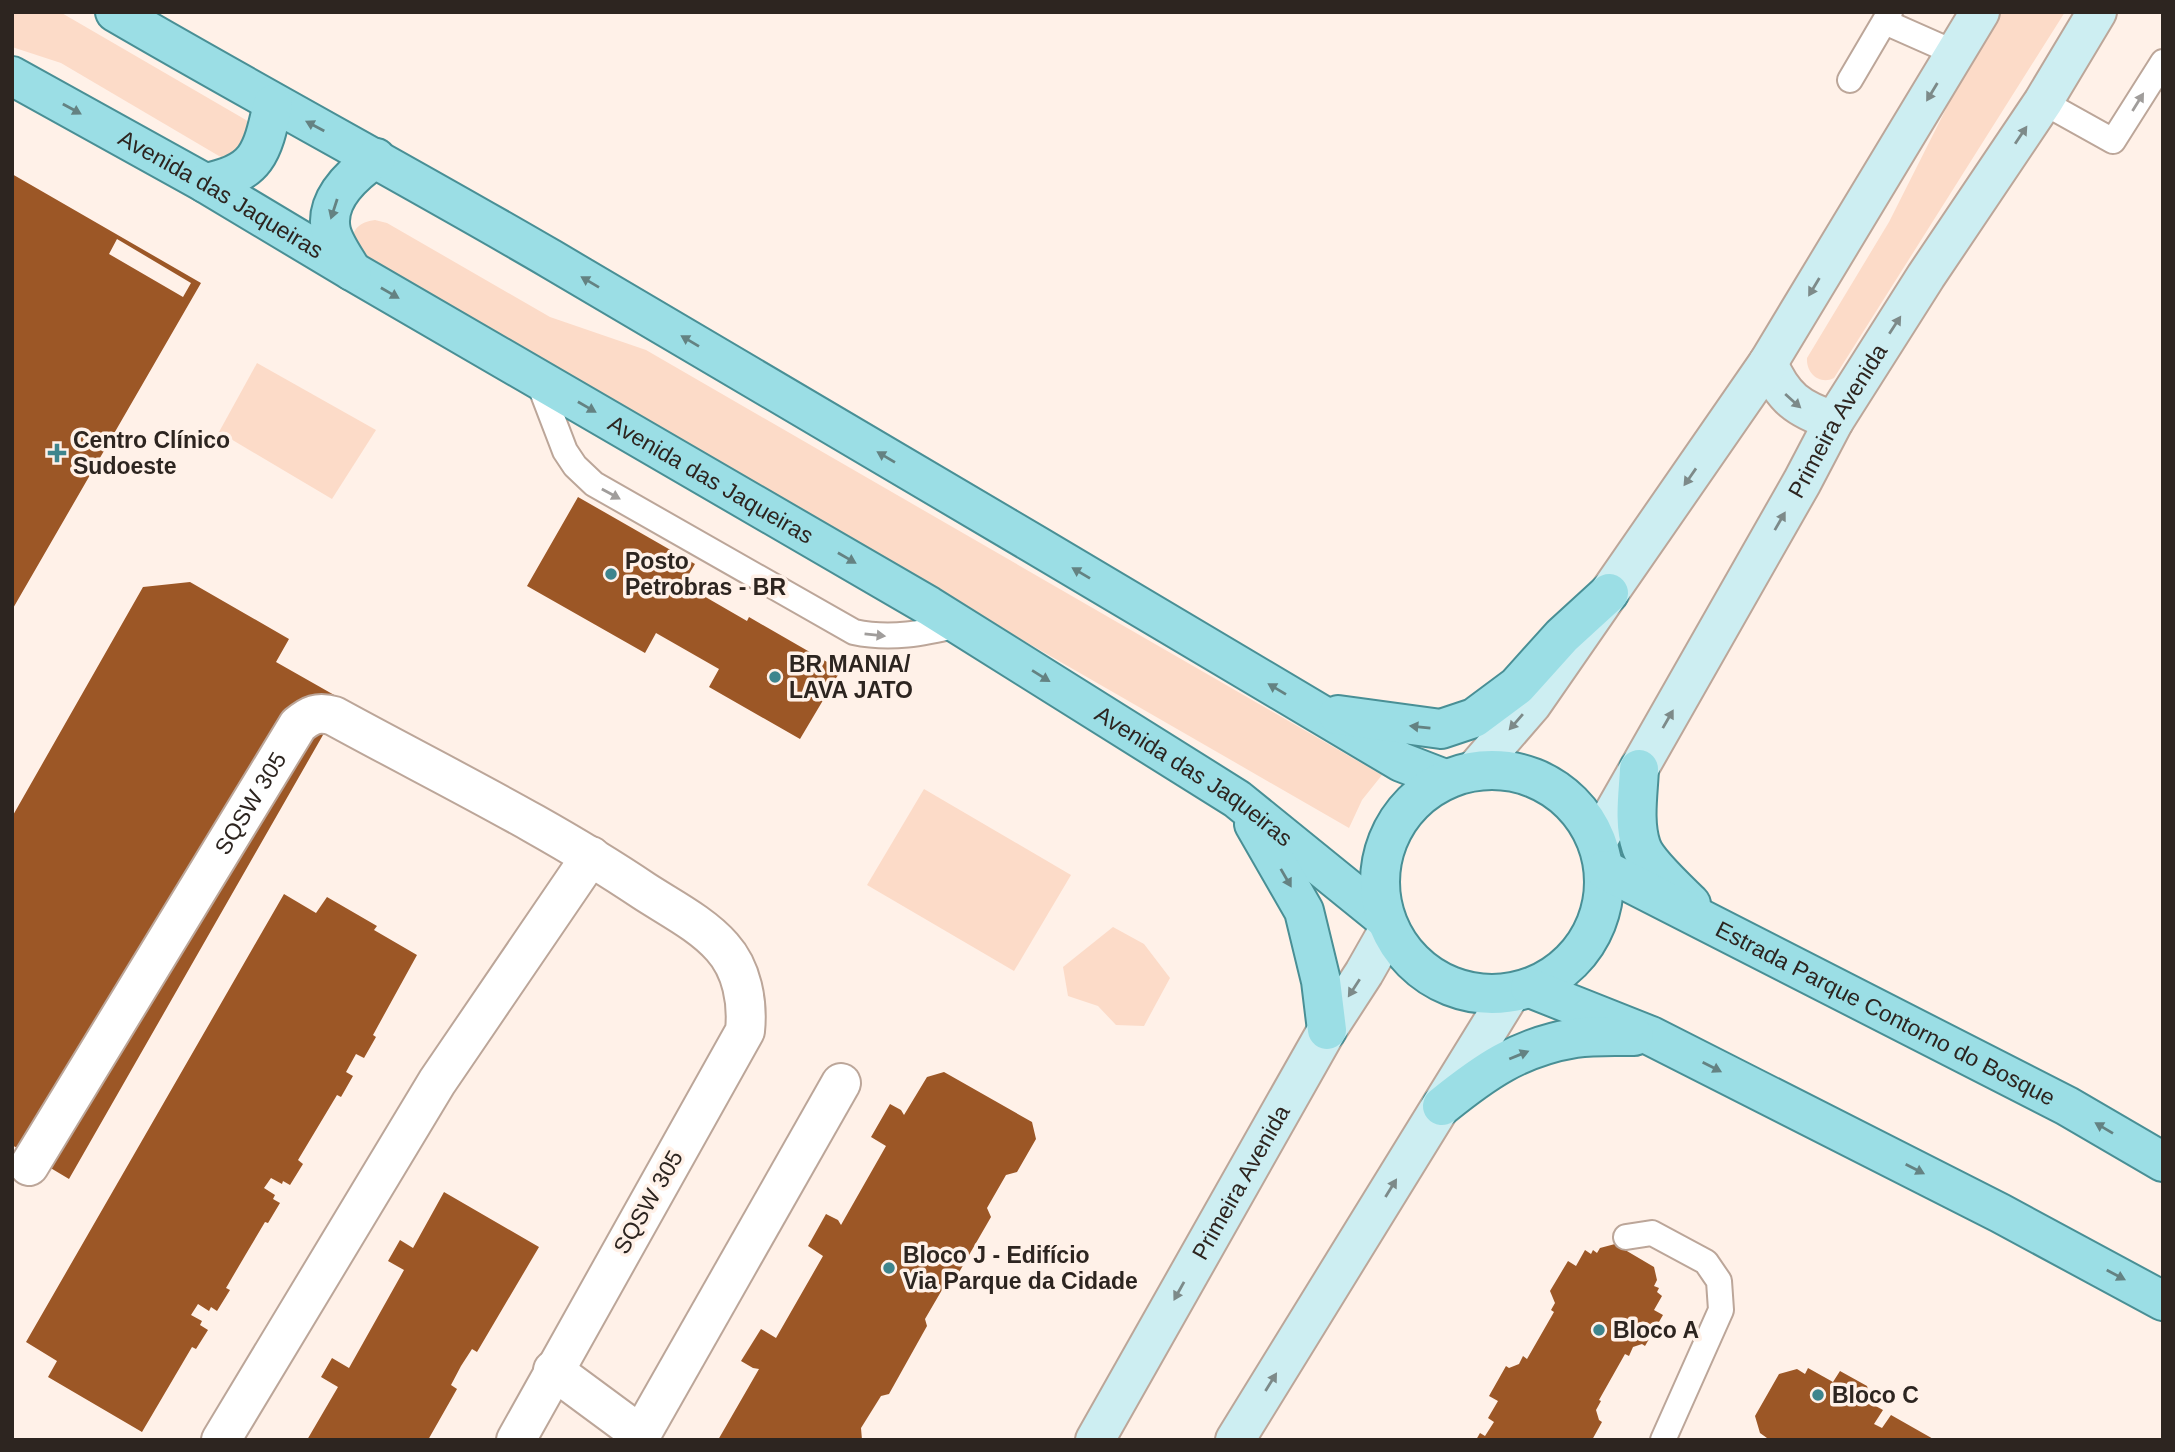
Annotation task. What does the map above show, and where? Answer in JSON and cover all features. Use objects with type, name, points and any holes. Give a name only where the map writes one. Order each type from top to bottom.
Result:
[{"type":"main road","points":[[115,12],[551,259],[1401,762],[1460,775],[1499,771],[1525,774],[1549,783],[1569,799],[1586,818],[1601,856],[1605,896],[1599,920],[1588,942],[1572,961],[1552,977],[1520,991],[1487,995],[1465,992],[1442,983],[1423,971],[1406,955],[1387,924],[1380,875],[1384,852],[1393,829],[1406,808],[1424,792],[1460,775],[1532,704],[1768,363],[1980,12]]},
{"type":"main road","name":"Primeira Avenida","points":[[1601,856],[1639,769],[1834,421],[1926,276],[2043,102],[2097,12]]},
{"type":"main road","name":"Avenida das Jaqueiras","points":[[12,76],[205,183],[959,625],[1237,799],[1387,924]]},
{"type":"main road","points":[[205,183],[234,175],[258,156],[274,104]]},
{"type":"main road","points":[[352,271],[331,233],[330,220],[335,202],[352,175],[376,159]]},
{"type":"main road","points":[[1768,363],[1787,396],[1813,414],[1834,421]]},
{"type":"main road","points":[[1315,711],[1441,729],[1474,718],[1517,686],[1562,636],[1609,593]]},
{"type":"main road","points":[[1639,769],[1637,818],[1641,847],[1670,884],[1721,931]]},
{"type":"main road","points":[[1237,799],[1304,911],[1321,981],[1326,1030]]},
{"type":"main road","name":"Estrada Parque Contorno do Bosque","points":[[1601,856],[1721,931],[2067,1106],[2163,1162]]},
{"type":"main road","name":"Primeira Avenida","points":[[1095,1440],[1326,1030],[1364,973],[1387,924]]},
{"type":"main road","points":[[1520,991],[1651,1036],[2000,1213],[2163,1301]]},
{"type":"main road","points":[[1235,1440],[1442,1106],[1520,991]]},
{"type":"main road","points":[[1442,1106],[1499,1063],[1546,1044],[1578,1037],[1651,1036]]},
{"type":"street","name":"SQSW 305","points":[[29,1166],[298,725],[308,717],[325,713],[334,716],[591,856],[704,931],[723,947],[739,972],[747,1015],[745,1031],[516,1440]]},
{"type":"street","points":[[221,1440],[437,1082],[591,856]]},
{"type":"street","points":[[553,1370],[640,1437],[841,1083]]},
{"type":"lane","points":[[1850,80],[1888,17],[1955,53]]},
{"type":"lane","points":[[2043,102],[2113,141],[2163,62]]},
{"type":"lane","points":[[537,378],[565,451],[575,466],[594,484],[854,632],[875,637],[911,635],[959,625]]},
{"type":"lane","points":[[1626,1237],[1652,1233],[1706,1262],[1719,1281],[1721,1310],[1662,1440]]},
{"type":"shaded area","points":[[12,12],[60,12],[246,120],[250,124],[251,144],[224,158],[219,156],[61,63],[12,47]]},
{"type":"shaded area","points":[[1999,12],[2065,12],[1834,378],[1819,379],[1811,373],[1807,358],[1889,222],[1951,99]]},
{"type":"shaded area","points":[[375,220],[387,223],[550,317],[646,350],[1382,775],[1362,800],[1349,828],[356,256],[354,232],[361,224]]},
{"type":"shaded area","points":[[257,363],[376,430],[332,499],[219,432]]},
{"type":"shaded area","points":[[924,789],[1071,875],[1014,971],[867,885]]},
{"type":"shaded area","points":[[1113,927],[1144,944],[1170,978],[1144,1026],[1116,1025],[1098,1006],[1068,996],[1063,967]]},
{"type":"building","name":"Centro Clínico Sudoeste","points":[[12,174],[201,283],[12,610]],"holes":[[[117,239],[191,283],[183,297],[109,254]]]},
{"type":"building","name":"Posto Petrobras - BR","points":[[578,497],[695,564],[683,584],[747,621],[749,617],[841,670],[800,739],[709,687],[719,669],[656,633],[645,653],[527,586]]},
{"type":"building","points":[[190,582],[289,639],[276,662],[343,700],[69,1179],[12,1145],[12,817],[143,587]]},
{"type":"building","points":[[284,894],[316,913],[327,897],[377,926],[374,930],[417,955],[373,1035],[376,1037],[364,1058],[356,1054],[346,1072],[353,1076],[341,1097],[337,1095],[298,1160],[303,1164],[290,1185],[271,1178],[264,1188],[275,1195],[273,1199],[280,1203],[268,1223],[265,1222],[226,1288],[230,1290],[217,1311],[211,1307],[209,1311],[198,1304],[191,1315],[202,1321],[200,1325],[208,1330],[196,1349],[192,1347],[142,1432],[48,1377],[57,1361],[26,1342]]},
{"type":"building","name":"Bloco J - Edifício Via Parque da Cidade","points":[[944,1072],[1032,1122],[1036,1139],[1017,1172],[1006,1175],[987,1208],[991,1217],[954,1281],[946,1283],[925,1319],[927,1326],[889,1394],[881,1396],[861,1428],[862,1440],[718,1440],[759,1369],[741,1361],[761,1329],[776,1338],[823,1256],[808,1246],[826,1214],[838,1220],[841,1225],[886,1146],[871,1137],[890,1104],[904,1115],[927,1077]]},
{"type":"building","points":[[444,1192],[539,1247],[477,1352],[472,1349],[461,1366],[451,1385],[457,1389],[428,1440],[307,1440],[338,1387],[321,1377],[332,1358],[349,1368],[404,1270],[388,1261],[400,1240],[413,1248]]},
{"type":"building","name":"Bloco A","points":[[1615,1244],[1654,1267],[1657,1280],[1654,1286],[1659,1288],[1657,1292],[1662,1296],[1654,1310],[1663,1315],[1645,1346],[1642,1344],[1633,1347],[1629,1356],[1625,1354],[1599,1400],[1601,1401],[1596,1410],[1602,1422],[1592,1440],[1476,1440],[1480,1433],[1485,1436],[1494,1422],[1488,1418],[1498,1401],[1489,1396],[1506,1366],[1509,1368],[1519,1364],[1523,1356],[1527,1359],[1554,1312],[1551,1310],[1555,1303],[1550,1291],[1568,1261],[1576,1266],[1585,1250],[1591,1254],[1593,1250],[1597,1253],[1600,1248]]},
{"type":"building","name":"Bloco C","points":[[1808,1368],[1833,1382],[1840,1371],[1867,1386],[1872,1404],[1883,1410],[1874,1424],[1882,1428],[1891,1415],[1935,1440],[1766,1440],[1760,1433],[1755,1416],[1779,1374],[1797,1369],[1805,1374]]},
{"type":"place","name":"Centro Clínico Sudoeste","points":[[57,453]]},
{"type":"place","name":"Posto Petrobras - BR","points":[[611,574]]},
{"type":"place","name":"BR MANIA/ LAVA JATO","points":[[775,677]]},
{"type":"place","name":"Bloco J - Edifício Via Parque da Cidade","points":[[889,1268]]},
{"type":"place","name":"Bloco A","points":[[1599,1330]]},
{"type":"place","name":"Bloco C","points":[[1818,1395]]}]
